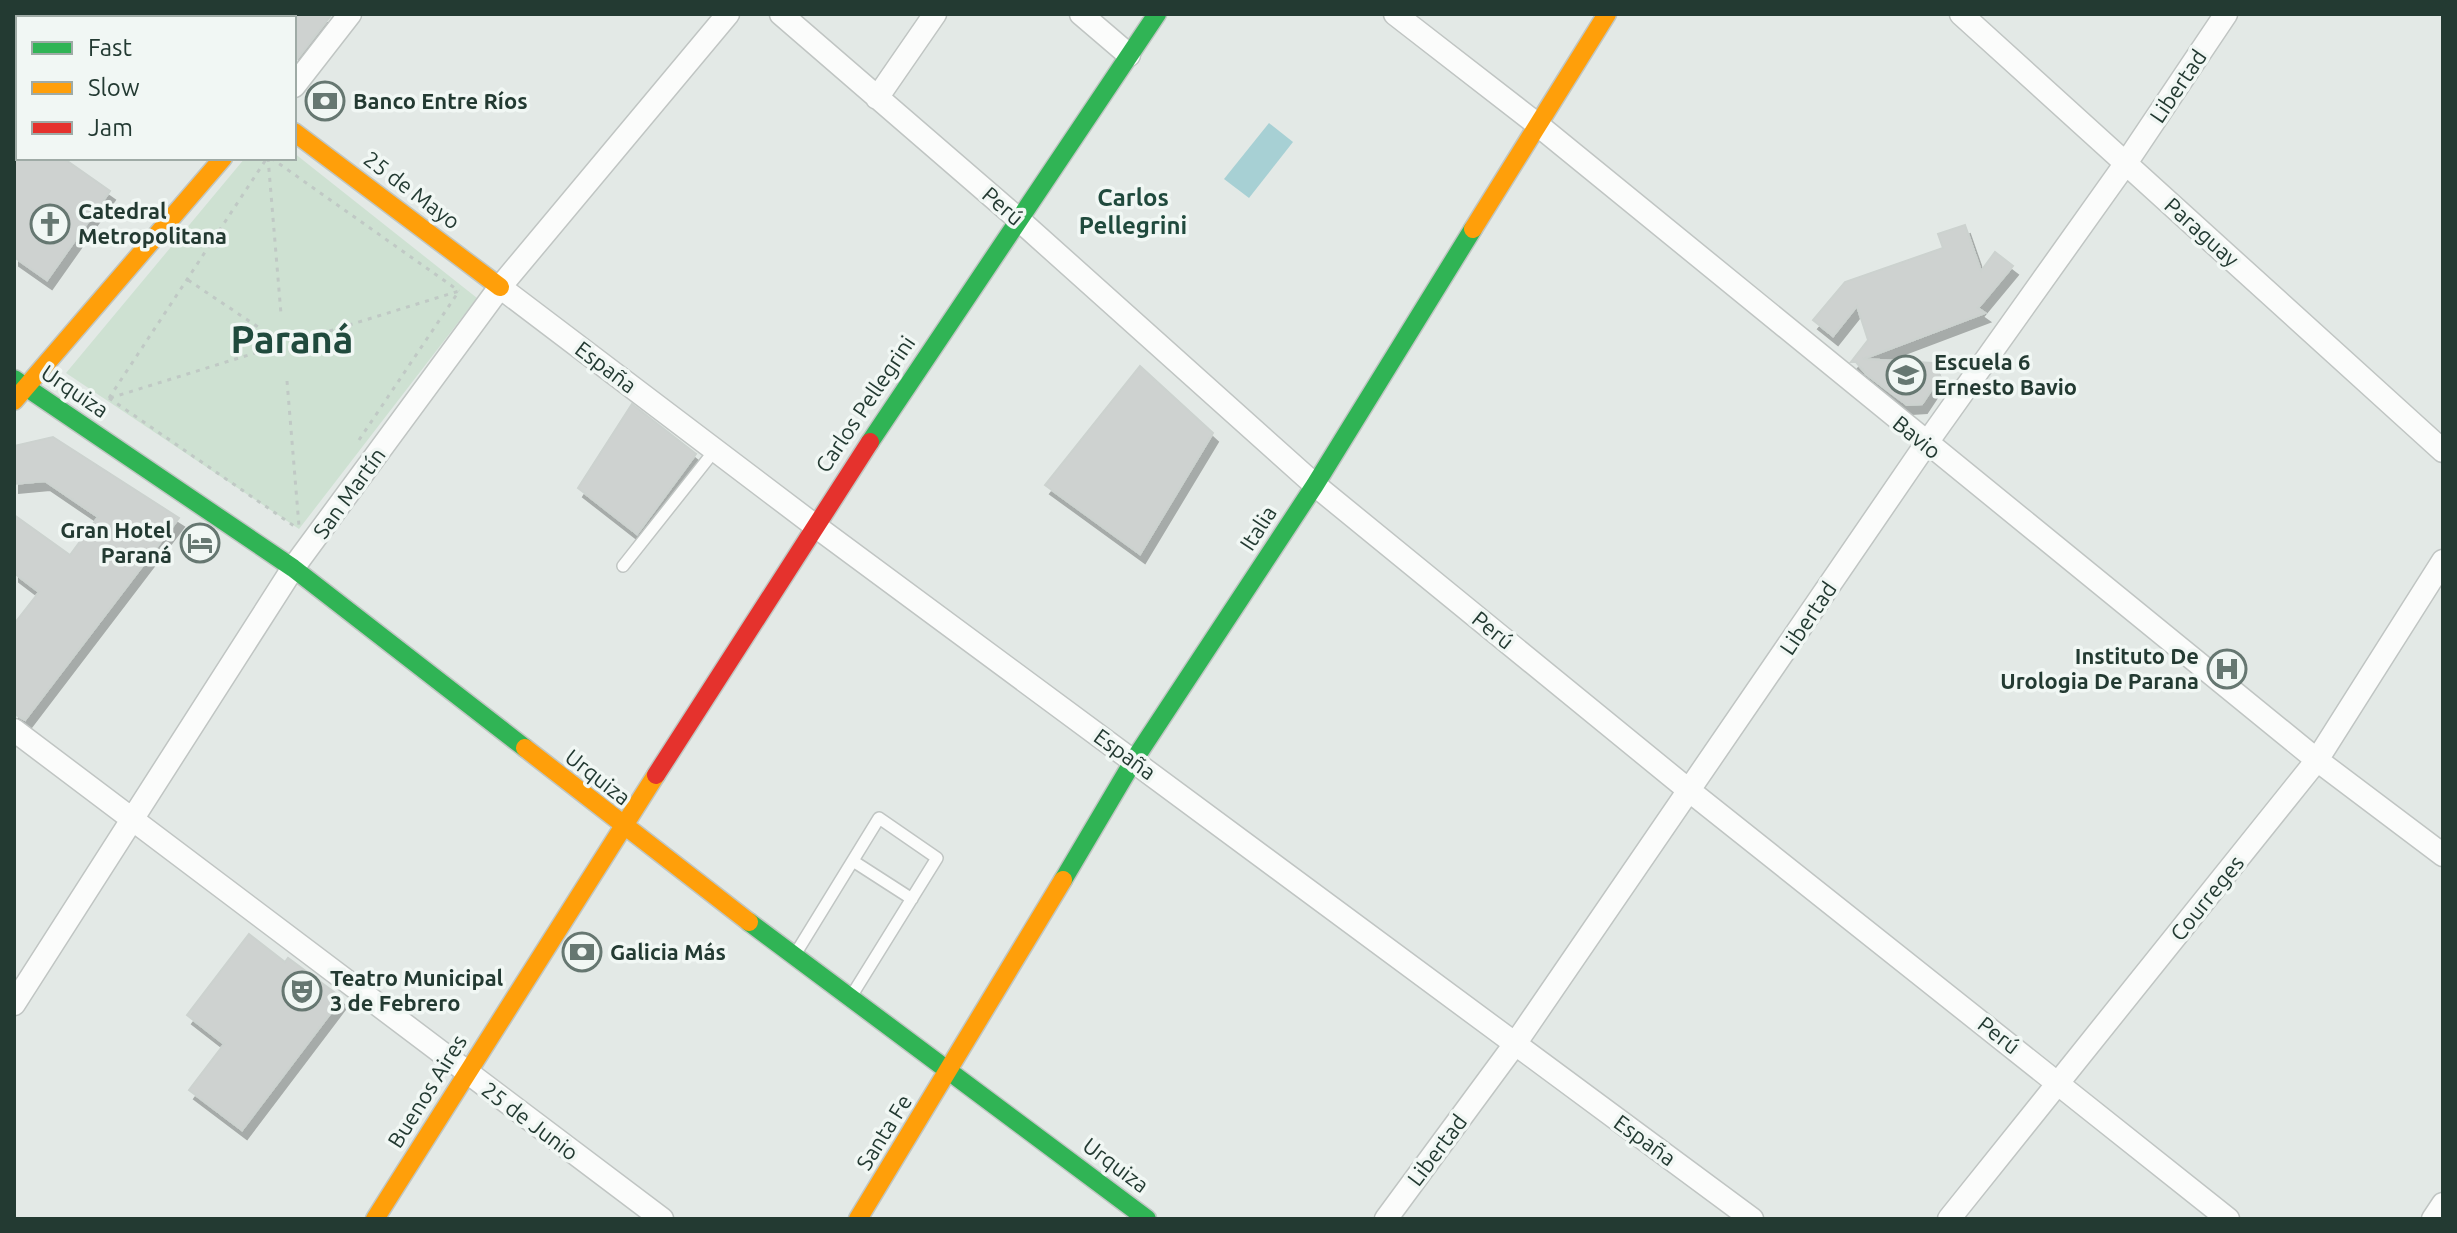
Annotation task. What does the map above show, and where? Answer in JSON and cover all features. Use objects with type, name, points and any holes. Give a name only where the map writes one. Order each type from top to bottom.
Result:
[{"type":"street","points":[[296,83],[350,14]]},
{"type":"street","name":"San Martín","points":[[14,1004],[293,568],[500,287],[728,14]]},
{"type":"street","name":"Perú","points":[[781,14],[1017,218],[1315,485],[1691,792],[2228,1219]]},
{"type":"street","points":[[877,98],[935,14]]},
{"type":"street","points":[[1081,14],[1129,55]]},
{"type":"street","name":"Carlos Pellegrini","points":[[621,825],[814,525],[1017,218],[1157,14]]},
{"type":"street","name":"Bavio","points":[[1395,14],[1538,125],[2317,760],[2443,855]]},
{"type":"street","name":"Italia","points":[[951,1070],[1134,760],[1315,485],[1607,14]]},
{"type":"street","name":"Paraguay","points":[[1961,14],[2443,451]]},
{"type":"street","name":"Libertad","points":[[1386,1219],[1515,1044],[1691,792],[1926,444],[2126,163],[2226,14]]},
{"type":"street","name":"25 de Mayo","points":[[296,134],[500,287]]},
{"type":"street","points":[[18,389],[221,160]]},
{"type":"street","name":"España","points":[[500,287],[814,525],[1752,1219]]},
{"type":"street","name":"Urquiza","points":[[18,389],[293,568],[794,957],[951,1070],[1147,1219]]},
{"type":"street","name":"Courreges","points":[[1949,1219],[2317,760],[2443,561]]},
{"type":"street","name":"25 de Junio","points":[[14,730],[132,816],[467,1074],[662,1219]]},
{"type":"street","name":"Buenos Aires","points":[[375,1219],[621,825]]},
{"type":"street","name":"Santa Fe","points":[[858,1219],[951,1070]]},
{"type":"street","points":[[2433,1219],[2443,1204]]},
{"type":"lane","points":[[623,566],[715,450]]},
{"type":"lane","points":[[794,957],[879,818],[937,858],[850,998]]},
{"type":"lane","points":[[853,861],[912,899]]},
{"type":"path","points":[[109,398],[268,160]]},
{"type":"path","points":[[269,160],[281,314]]},
{"type":"path","points":[[272,160],[459,291]]},
{"type":"path","points":[[187,280],[261,329]]},
{"type":"path","points":[[320,334],[459,291]]},
{"type":"path","points":[[353,450],[459,291]]},
{"type":"path","points":[[109,398],[255,353]]},
{"type":"path","points":[[287,381],[299,529]]},
{"type":"path","points":[[109,398],[299,529]]},
{"type":"path","points":[[299,529],[308,516]]},
{"type":"green space","points":[[296,155],[477,298],[299,529],[66,373],[243,160],[296,160]]},
{"type":"water","points":[[1269,123],[1293,142],[1249,198],[1224,179]]},
{"type":"building","points":[[332,14],[296,60],[296,16]]},
{"type":"building","name":"Catedral Metropolitana","points":[[14,158],[66,160],[110,191],[47,280],[14,257]]},
{"type":"building","points":[[1965,225],[1981,271],[1995,252],[2013,266],[1978,308],[1985,313],[1863,359],[1933,363],[1940,377],[1922,404],[1907,405],[1866,374],[1856,362],[1851,362],[1868,340],[1857,306],[1833,336],[1813,320],[1845,282],[1943,248],[1938,234]]},
{"type":"building","points":[[1140,366],[1213,433],[1140,554],[1045,485]]},
{"type":"building","points":[[632,404],[696,454],[637,534],[578,488]]},
{"type":"building","points":[[53,437],[179,518],[25,720],[14,714],[14,624],[39,592],[14,573],[14,515],[70,555],[98,517],[45,481],[14,484],[14,446]]},
{"type":"building","points":[[249,934],[285,962],[288,958],[342,998],[242,1130],[189,1090],[224,1044],[187,1015]]},
{"type":"traffic: fast","points":[[870,442],[1157,14]]},
{"type":"traffic: fast","points":[[1063,880],[1134,760],[1315,485],[1473,229]]},
{"type":"traffic: fast","points":[[14,379],[293,568],[525,748]]},
{"type":"traffic: fast","points":[[749,922],[1147,1219]]},
{"type":"traffic: slow","points":[[1473,229],[1607,14]]},
{"type":"traffic: slow","points":[[296,134],[500,287]]},
{"type":"traffic: slow","points":[[14,401],[221,160]]},
{"type":"traffic: slow","points":[[525,748],[749,922]]},
{"type":"traffic: slow","points":[[375,1219],[656,775]]},
{"type":"traffic: slow","points":[[858,1219],[1063,880]]},
{"type":"traffic: jam","points":[[656,775],[870,442]]},
{"type":"place","name":"Banco Entre Ríos","points":[[325,101]]},
{"type":"place","name":"Catedral Metropolitana","points":[[50,224]]},
{"type":"place","name":"Escuela 6 Ernesto Bavio","points":[[1906,375]]},
{"type":"place","name":"Gran Hotel Paraná","points":[[200,543]]},
{"type":"place","name":"Instituto De Urologia De Parana","points":[[2227,669]]},
{"type":"place","name":"Galicia Más","points":[[582,952]]},
{"type":"place","name":"Teatro Municipal 3 de Febrero","points":[[302,991]]},
{"type":"district","name":"Carlos Pellegrini","points":[[1133,212]]},
{"type":"district","name":"Paraná","points":[[292,340]]}]
